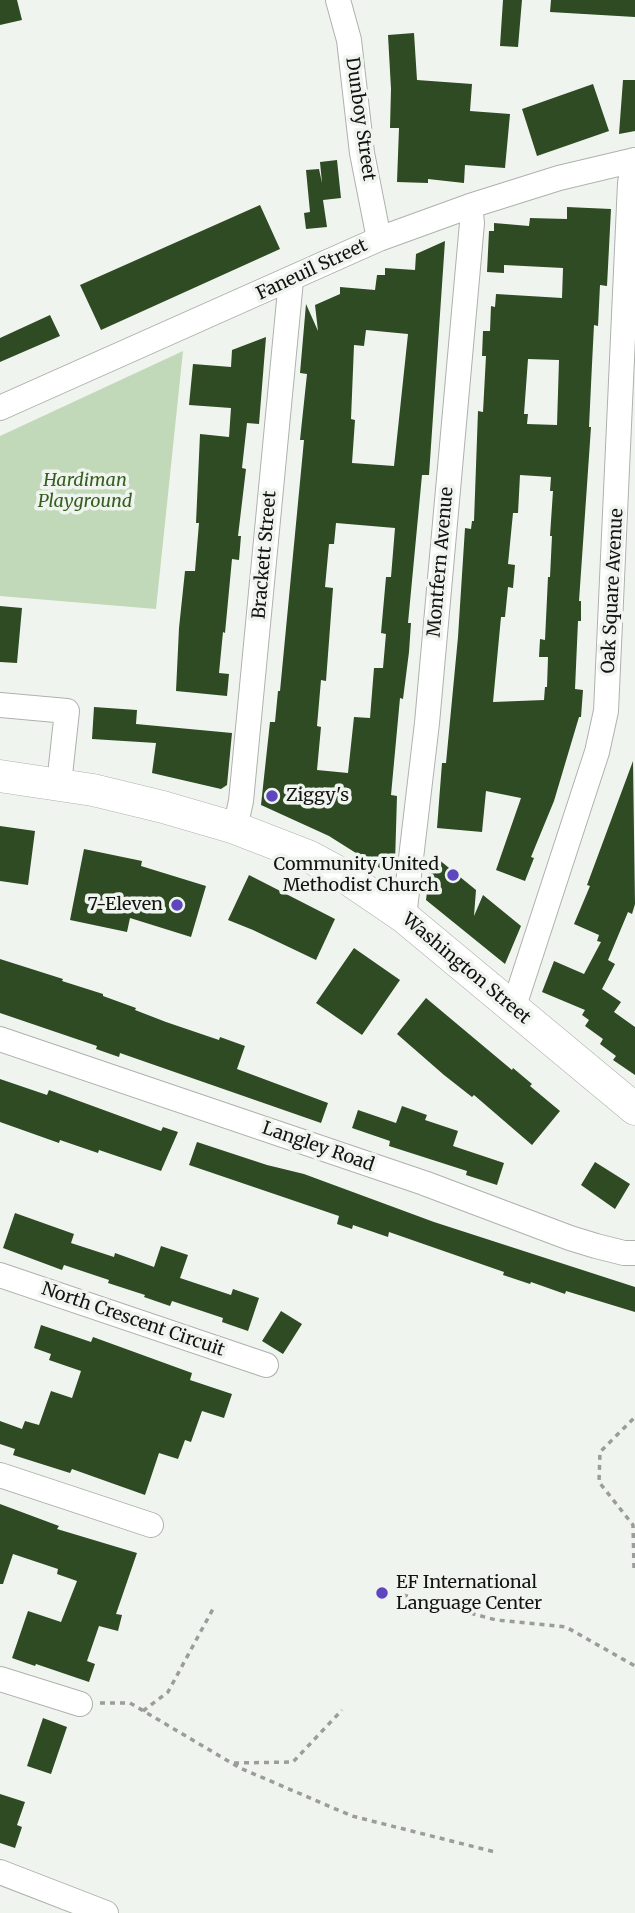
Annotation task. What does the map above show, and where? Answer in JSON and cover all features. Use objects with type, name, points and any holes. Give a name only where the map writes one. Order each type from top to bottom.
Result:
[{"type":"main road","name":"Washington Street","points":[[0,776],[59,784],[154,804],[235,828],[320,862],[404,917],[635,1109]]},
{"type":"street","name":"Dunboy Street","points":[[338,0],[349,40],[362,153],[379,239]]},
{"type":"street","name":"Faneuil Street","points":[[0,408],[379,239],[559,178],[635,160]]},
{"type":"street","name":"Oak Square Avenue","points":[[513,1009],[597,752],[606,711],[630,183],[635,160]]},
{"type":"street","name":"Montfern Avenue","points":[[404,917],[427,723],[472,223],[470,206]]},
{"type":"street","name":"Brackett Street","points":[[235,828],[243,775],[291,280]]},
{"type":"street","points":[[0,705],[67,711],[59,784]]},
{"type":"street","name":"Langley Road","points":[[0,1039],[424,1183],[596,1247],[635,1253]]},
{"type":"street","name":"North Crescent Circuit","points":[[0,1275],[265,1365]]},
{"type":"street","points":[[0,1475],[151,1525]]},
{"type":"street","points":[[0,1679],[80,1704]]},
{"type":"street","points":[[0,1872],[106,1913]]},
{"type":"path","points":[[634,1568],[632,1525],[599,1482],[600,1452],[635,1417]]},
{"type":"path","points":[[403,1595],[496,1620],[566,1627],[635,1666]]},
{"type":"path","points":[[143,1711],[168,1692],[214,1607]]},
{"type":"path","points":[[80,1704],[130,1703],[232,1763],[352,1816],[495,1852]]},
{"type":"path","points":[[232,1763],[293,1762],[342,1710]]},
{"type":"green space","name":"Hardiman Playground","points":[[183,351],[156,609],[0,596],[0,436]]},
{"type":"building","points":[[0,0],[17,0],[22,20],[0,25]]},
{"type":"building","points":[[503,0],[522,0],[518,47],[500,46]]},
{"type":"building","points":[[551,0],[635,0],[635,17],[550,12]]},
{"type":"building","points":[[414,33],[417,80],[472,84],[470,111],[510,114],[505,168],[465,165],[464,183],[428,179],[428,183],[397,182],[399,128],[390,128],[388,35]]},
{"type":"building","points":[[623,80],[635,80],[635,131],[619,134]]},
{"type":"building","points":[[593,84],[609,131],[537,156],[522,109]]},
{"type":"building","points":[[337,160],[341,198],[323,200],[327,227],[306,229],[304,213],[310,212],[306,170],[319,169],[322,183],[320,162]]},
{"type":"building","points":[[260,205],[280,249],[101,330],[80,285]]},
{"type":"building","points":[[567,207],[611,209],[607,286],[600,285],[598,326],[594,325],[591,427],[579,601],[581,621],[578,621],[575,689],[583,690],[581,717],[525,881],[496,870],[521,798],[486,791],[482,832],[437,828],[442,763],[446,763],[458,637],[465,528],[471,529],[474,521],[478,411],[483,412],[486,356],[482,356],[483,331],[490,331],[491,306],[495,307],[496,294],[562,298],[563,268],[504,265],[504,273],[487,272],[489,231],[494,231],[494,223],[529,226],[530,218],[567,219]],"holes":[[[528,359],[559,360],[557,425],[527,424],[528,414],[524,414]],[[520,475],[551,477],[550,491],[553,491],[545,640],[540,639],[539,657],[548,657],[547,687],[544,700],[493,702],[501,617],[505,617],[508,587],[513,588],[515,565],[508,564],[513,513],[518,513]]]},
{"type":"building","points":[[445,241],[429,475],[422,475],[408,623],[411,623],[409,652],[403,699],[400,698],[391,795],[397,796],[395,869],[386,872],[329,836],[261,805],[270,722],[275,722],[280,691],[304,440],[300,440],[307,374],[300,373],[306,304],[318,331],[315,305],[340,294],[340,287],[375,290],[377,275],[385,275],[385,268],[415,270],[416,254]],"holes":[[[366,330],[408,334],[394,466],[352,463],[355,420],[351,419],[354,345],[364,346]],[[336,523],[395,528],[391,577],[386,577],[381,633],[386,634],[383,668],[374,668],[370,718],[354,717],[348,773],[317,770],[321,680],[326,681],[333,588],[325,587],[329,544],[334,544]]]},
{"type":"building","points":[[50,315],[60,336],[0,362],[0,338]]},
{"type":"building","points":[[266,337],[259,424],[247,423],[242,468],[246,469],[238,536],[241,536],[239,560],[232,559],[225,633],[223,632],[219,673],[229,674],[227,696],[176,691],[185,571],[195,571],[199,523],[196,523],[200,434],[229,437],[231,408],[189,405],[193,364],[231,367],[232,350]]},
{"type":"building","points":[[0,606],[22,608],[17,663],[0,662]]},
{"type":"building","points":[[94,707],[137,710],[136,724],[232,733],[227,785],[221,789],[152,773],[156,743],[92,739]]},
{"type":"building","points":[[633,761],[635,904],[632,914],[628,912],[608,960],[615,964],[602,989],[621,1002],[614,1012],[635,1027],[635,1075],[613,1060],[616,1056],[600,1044],[603,1039],[585,1026],[589,1020],[582,1015],[585,1010],[542,992],[554,961],[584,974],[601,942],[597,941],[599,935],[574,924],[590,886],[587,885]]},
{"type":"building","points":[[0,826],[35,831],[28,885],[0,881]]},
{"type":"building","points":[[84,849],[142,861],[141,866],[206,886],[191,937],[130,918],[127,932],[70,920]]},
{"type":"building","points":[[432,854],[476,890],[474,916],[483,895],[521,926],[505,964],[426,900]]},
{"type":"building","points":[[249,875],[335,919],[316,960],[228,920]]},
{"type":"building","points":[[354,948],[400,980],[362,1035],[316,1003]]},
{"type":"building","points":[[0,959],[103,994],[166,1022],[245,1046],[237,1069],[328,1103],[321,1123],[120,1053],[119,1057],[96,1049],[97,1046],[0,1013]]},
{"type":"building","points":[[426,998],[532,1084],[530,1086],[560,1111],[532,1145],[397,1034]]},
{"type":"building","points":[[0,1079],[47,1095],[49,1090],[161,1131],[163,1127],[178,1132],[161,1171],[99,1150],[98,1153],[60,1140],[59,1143],[0,1122]]},
{"type":"building","points":[[402,1106],[427,1115],[425,1120],[458,1131],[453,1146],[504,1163],[497,1185],[466,1175],[467,1171],[389,1146],[390,1141],[352,1128],[358,1110],[396,1123]]},
{"type":"building","points":[[197,1142],[304,1174],[434,1222],[635,1287],[635,1312],[566,1291],[565,1294],[531,1282],[530,1284],[503,1275],[504,1272],[389,1232],[388,1237],[353,1225],[352,1229],[337,1224],[339,1216],[189,1165]]},
{"type":"building","points":[[595,1162],[630,1184],[615,1209],[581,1185]]},
{"type":"building","points":[[15,1213],[74,1234],[71,1243],[114,1257],[115,1253],[154,1267],[161,1246],[188,1255],[180,1278],[231,1295],[233,1289],[259,1298],[248,1331],[222,1322],[223,1318],[172,1301],[170,1306],[108,1283],[109,1280],[64,1265],[62,1270],[3,1248]]},
{"type":"building","points":[[281,1311],[302,1324],[283,1354],[262,1341]]},
{"type":"building","points":[[41,1325],[91,1342],[93,1337],[192,1373],[190,1380],[232,1394],[224,1418],[202,1411],[191,1442],[185,1440],[178,1459],[159,1453],[145,1495],[72,1469],[70,1473],[13,1455],[15,1449],[0,1444],[0,1421],[22,1429],[25,1421],[39,1425],[51,1391],[72,1398],[81,1371],[49,1360],[51,1354],[34,1348]]},
{"type":"building","points":[[0,1504],[59,1526],[57,1529],[137,1553],[116,1614],[122,1615],[118,1631],[99,1626],[87,1661],[95,1664],[89,1682],[12,1658],[28,1611],[61,1622],[77,1581],[57,1574],[58,1569],[13,1554],[3,1584],[0,1584]]},
{"type":"building","points":[[43,1718],[67,1727],[51,1774],[27,1766]]},
{"type":"building","points":[[0,1794],[25,1802],[17,1825],[22,1827],[15,1848],[0,1843]]},
{"type":"place","name":"Ziggy's","points":[[272,796]]},
{"type":"place","name":"Community United Methodist Church","points":[[453,875]]},
{"type":"place","name":"7-Eleven","points":[[177,905]]},
{"type":"place","name":"EF International Language Center","points":[[382,1593]]}]
